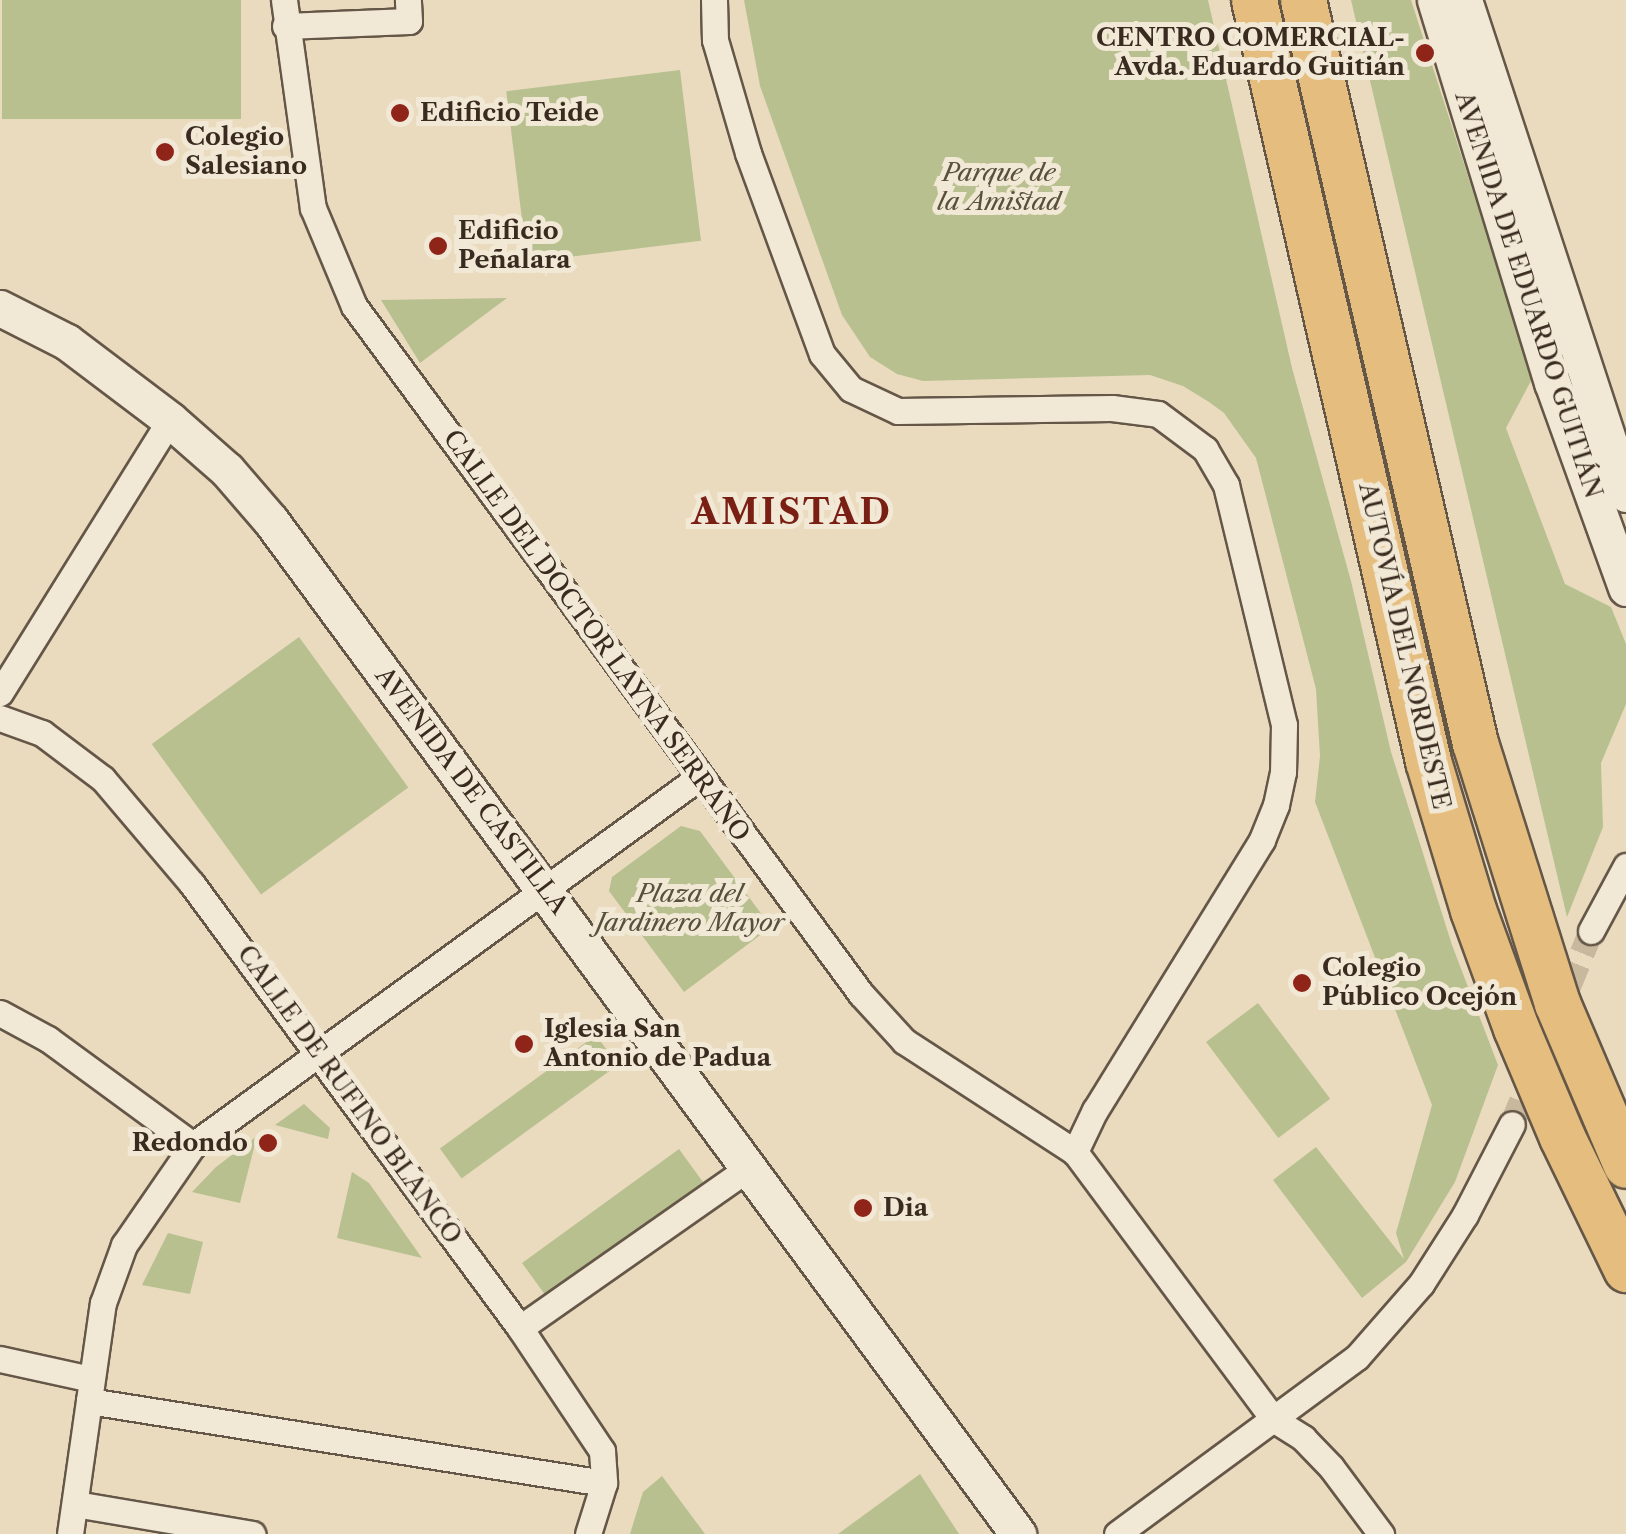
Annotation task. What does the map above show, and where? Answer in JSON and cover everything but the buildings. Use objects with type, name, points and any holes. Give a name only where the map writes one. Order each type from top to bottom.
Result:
[{"type":"highway","name":"AUTOVÍA DEL NORDESTE","points":[[1254,0],[1428,761],[1516,1028],[1562,1137],[1626,1268]]},
{"type":"highway","name":"AUTOVÍA DEL NORDESTE","points":[[1303,0],[1476,743],[1557,1003],[1626,1165]]},
{"type":"street","points":[[285,13],[409,21],[408,0]]},
{"type":"street","points":[[714,0],[716,40],[748,153],[822,354],[851,389],[898,411],[1112,408],[1158,414],[1205,449],[1218,465],[1226,485],[1284,724],[1279,789],[1262,840],[1095,1110],[1076,1152]]},
{"type":"street","name":"AVENIDA DE EDUARDO GUITIÁN","points":[[1435,0],[1552,382],[1626,588]]},
{"type":"street","name":"AVENIDA DE EDUARDO GUITIÁN","points":[[1464,0],[1626,494]]},
{"type":"street","name":"CALLE DEL DOCTOR LAYNA SERRANO","points":[[285,13],[313,208],[354,306],[698,778],[861,994],[904,1041],[1076,1152],[1273,1420],[1303,1438],[1331,1466],[1382,1534]]},
{"type":"street","name":"AVENIDA DE CASTILLA","points":[[0,308],[68,342],[170,420],[227,470],[271,521],[1018,1534]]},
{"type":"street","points":[[0,694],[170,420]]},
{"type":"street","name":"CALLE DE RUFINO BLANCO","points":[[0,718],[42,734],[103,779],[192,884],[520,1328],[602,1451],[604,1483]]},
{"type":"street","points":[[70,1534],[104,1303],[124,1244],[193,1145],[698,778]]},
{"type":"street","points":[[1591,931],[1604,900],[1626,866]]},
{"type":"street","points":[[0,1013],[48,1040],[193,1145]]},
{"type":"street","points":[[1116,1534],[1358,1358],[1396,1316],[1465,1215],[1512,1124]]},
{"type":"street","points":[[520,1328],[746,1170]]},
{"type":"street","points":[[0,1359],[90,1390],[604,1483],[588,1534]]},
{"type":"street","points":[[75,1504],[252,1534]]},
{"type":"green space","points":[[2,0],[241,0],[241,119],[2,119]]},
{"type":"green space","name":"Parque de la Amistad","points":[[744,0],[1208,0],[1292,368],[1351,581],[1391,752],[1452,945],[1498,1065],[1455,1182],[1406,1262],[1362,1298],[1273,1180],[1316,1147],[1404,1259],[1396,1233],[1432,1105],[1315,802],[1320,756],[1316,689],[1256,458],[1224,413],[1183,386],[1150,375],[923,381],[897,374],[870,357],[842,315],[760,86]]},
{"type":"green space","points":[[1351,0],[1411,0],[1533,377],[1506,428],[1565,584],[1611,607],[1626,644],[1626,704],[1601,763],[1603,827],[1567,917]]},
{"type":"green space","points":[[680,70],[701,241],[527,262],[506,91]]},
{"type":"green space","points":[[507,298],[420,363],[381,300]]},
{"type":"green space","points":[[299,637],[408,787],[261,894],[152,744]]},
{"type":"green space","name":"Plaza del Jardinero Mayor","points":[[681,826],[700,831],[771,927],[684,992],[609,891],[612,877]]},
{"type":"green space","points":[[1258,1003],[1330,1099],[1278,1138],[1206,1042]]},
{"type":"green space","points":[[596,1035],[618,1065],[462,1178],[440,1148]]},
{"type":"green space","points":[[304,1104],[330,1128],[328,1139],[275,1125]]},
{"type":"green space","points":[[257,1136],[240,1203],[192,1192],[216,1167]]},
{"type":"green space","points":[[679,1149],[703,1182],[546,1296],[522,1263]]},
{"type":"green space","points":[[352,1172],[369,1183],[422,1258],[337,1238]]},
{"type":"green space","points":[[168,1233],[203,1242],[190,1294],[142,1285]]},
{"type":"green space","points":[[920,1474],[959,1534],[838,1534]]},
{"type":"green space","points":[[662,1476],[705,1534],[630,1534],[643,1492]]},
{"type":"tunnel","points":[[1512,1124],[1591,931]]},
{"type":"place","name":"CENTRO COMERCIAL- Avda. Eduardo Guitián","points":[[1425,53]]},
{"type":"place","name":"Edificio Teide","points":[[400,113]]},
{"type":"place","name":"Colegio Salesiano","points":[[165,152]]},
{"type":"place","name":"Edificio Peñalara","points":[[438,246]]},
{"type":"place","name":"Colegio Público Ocejón","points":[[1302,983]]},
{"type":"place","name":"Iglesia San Antonio de Padua","points":[[524,1044]]},
{"type":"place","name":"Redondo","points":[[268,1143]]},
{"type":"place","name":"Dia","points":[[863,1208]]},
{"type":"district","name":"AMISTAD","points":[[792,512]]}]
